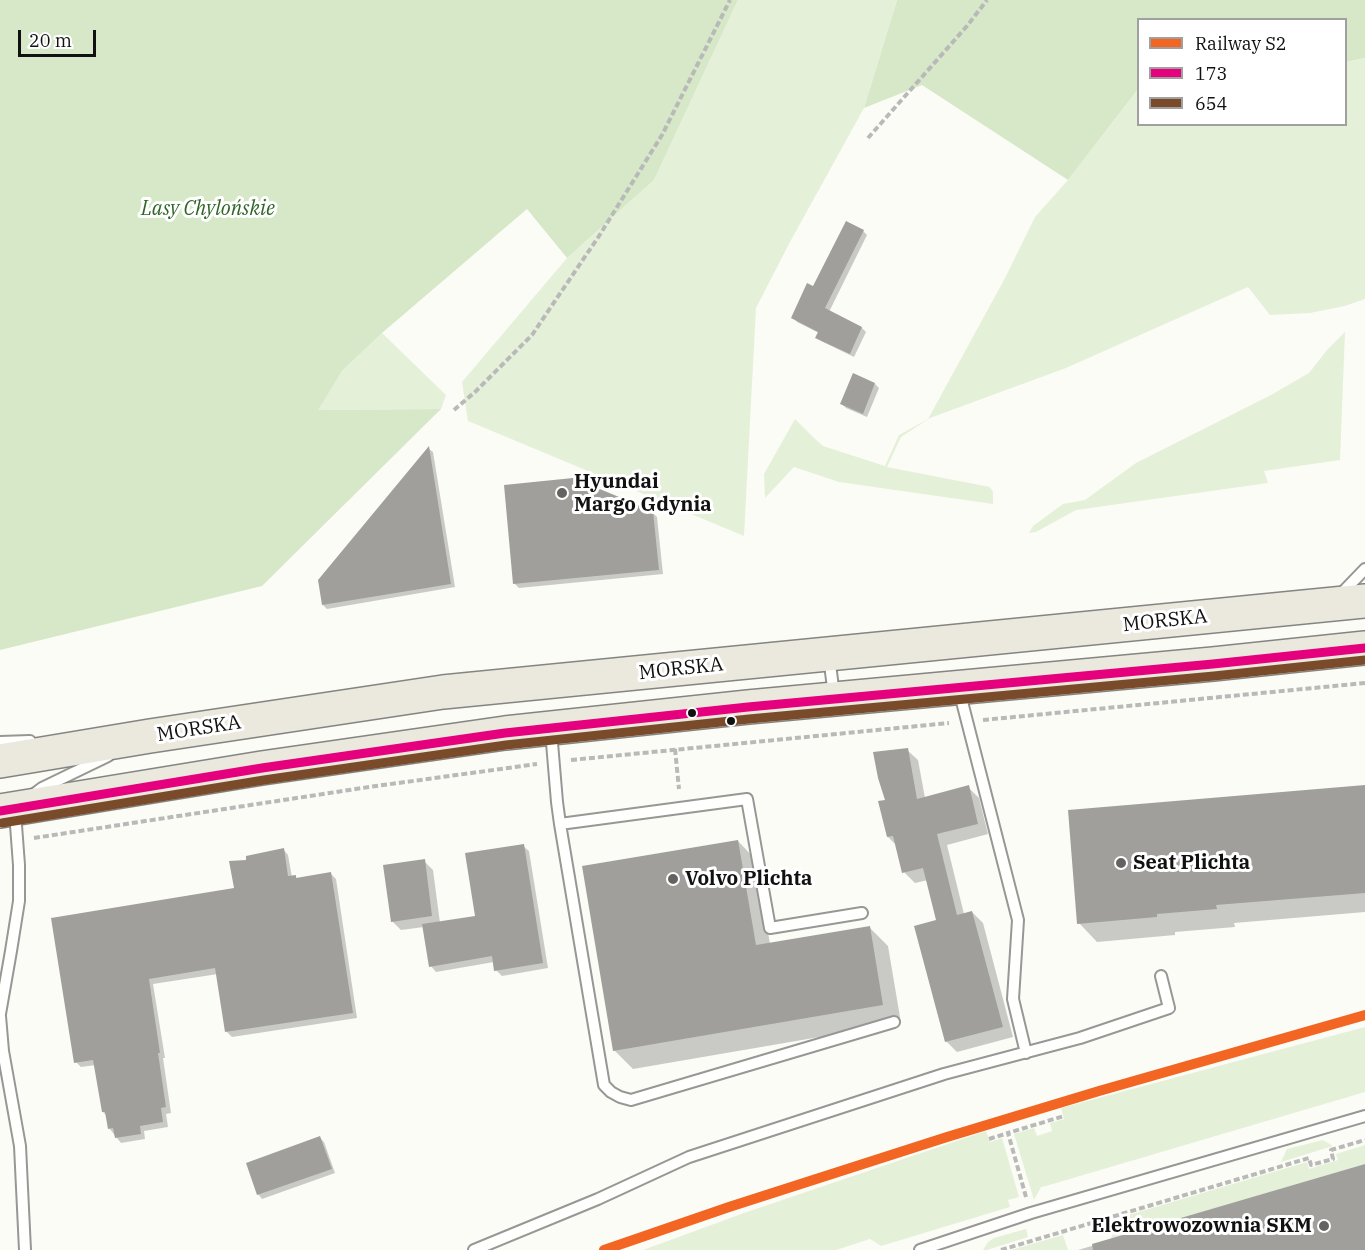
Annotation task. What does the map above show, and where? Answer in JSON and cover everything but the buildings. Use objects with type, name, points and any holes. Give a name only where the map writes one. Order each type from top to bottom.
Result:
[{"type":"main road","name":"MORSKA","points":[[0,761],[443,692],[1365,601]]},
{"type":"main road","points":[[7,809],[262,768],[505,733],[1365,648]]},
{"type":"lane","points":[[1331,604],[1365,568]]},
{"type":"lane","points":[[829,654],[834,699]]},
{"type":"lane","points":[[958,687],[1018,920],[1013,999],[1026,1053]]},
{"type":"lane","points":[[551,728],[560,824],[604,1085],[611,1092],[631,1100],[894,1022]]},
{"type":"lane","points":[[0,742],[150,736]]},
{"type":"lane","points":[[25,1250],[20,1146],[3,1051],[0,1015],[12,951],[18,901],[17,841],[7,809],[42,788],[150,736]]},
{"type":"lane","points":[[560,824],[747,799],[770,928],[862,913]]},
{"type":"lane","points":[[474,1250],[598,1199],[689,1157],[944,1074],[1080,1038],[1169,1008],[1161,976]]},
{"type":"lane","points":[[920,1250],[1031,1213],[1365,1116]]},
{"type":"path","points":[[454,410],[532,335],[599,236],[662,135],[730,0]]},
{"type":"path","points":[[868,138],[967,27],[987,0]]},
{"type":"path","points":[[17,841],[554,762],[1365,683]]},
{"type":"path","points":[[675,749],[681,808]]},
{"type":"path","points":[[989,1139],[1064,1116]]},
{"type":"path","points":[[1008,1133],[1021,1180]]},
{"type":"path","points":[[1001,1250],[1309,1158],[1311,1165],[1333,1159],[1331,1150],[1365,1140]]},
{"type":"green space","name":"Lasy Chylońskie","points":[[0,0],[738,0],[654,180],[567,258],[527,209],[382,333],[342,371],[318,410],[441,409],[262,586],[0,650]]},
{"type":"green space","points":[[738,0],[897,0],[864,108],[756,308],[744,536],[468,421],[462,382],[567,258],[654,180]]},
{"type":"green space","points":[[897,0],[1365,0],[1365,58],[1347,62],[1347,18],[1137,18],[1137,90],[1068,180],[922,85],[864,108]]},
{"type":"green space","points":[[1365,58],[1365,299],[1345,306],[1310,313],[1270,315],[1248,287],[1066,368],[930,418],[901,437],[887,467],[990,487],[993,492],[993,504],[839,482],[794,467],[765,498],[764,474],[795,419],[823,446],[885,466],[899,435],[928,419],[1005,278],[1035,217],[1068,180],[1137,90],[1137,126],[1347,126],[1347,62]]},
{"type":"green space","points":[[1345,332],[1340,460],[1264,471],[1268,483],[1076,510],[1036,532],[1029,533],[1033,526],[1063,504],[1085,500],[1136,463],[1271,395],[1309,373]]},
{"type":"green space","points":[[382,333],[446,395],[441,409],[317,410],[342,371]]},
{"type":"green space","points":[[1365,1027],[1365,1092],[1041,1187],[1034,1200],[1014,1134],[1034,1128],[1037,1136],[1052,1131],[1050,1123],[1064,1119],[1061,1108]]},
{"type":"green space","points":[[986,1131],[990,1142],[1002,1138],[1019,1197],[1008,1200],[1010,1207],[881,1246],[870,1239],[836,1250],[643,1250],[744,1213]]},
{"type":"green space","points":[[1323,1140],[1333,1146],[1281,1162],[1287,1149]]},
{"type":"green space","points":[[1365,1145],[1365,1164],[1111,1239],[1118,1220],[1125,1216],[1307,1162],[1309,1169],[1338,1160],[1336,1154]]},
{"type":"green space","points":[[1026,1229],[1028,1237],[983,1250],[994,1238]]},
{"type":"green space","points":[[1063,1235],[1068,1250],[1011,1250]]},
{"type":"rail line","name":"S2","points":[[604,1250],[947,1137],[1365,1015]]},
{"type":"transit line","name":"173","points":[[0,811],[262,768],[505,733],[748,707],[1365,648]]},
{"type":"transit line","name":"654","points":[[2,823],[264,780],[506,745],[749,719],[1365,660]]},
{"type":"place","name":"Hyundai Margo Gdynia","points":[[562,493]]},
{"type":"place","name":"Seat Plichta","points":[[1121,863]]},
{"type":"place","name":"Volvo Plichta","points":[[673,879]]},
{"type":"place","name":"Elektrowozownia SKM","points":[[1324,1226]]}]
